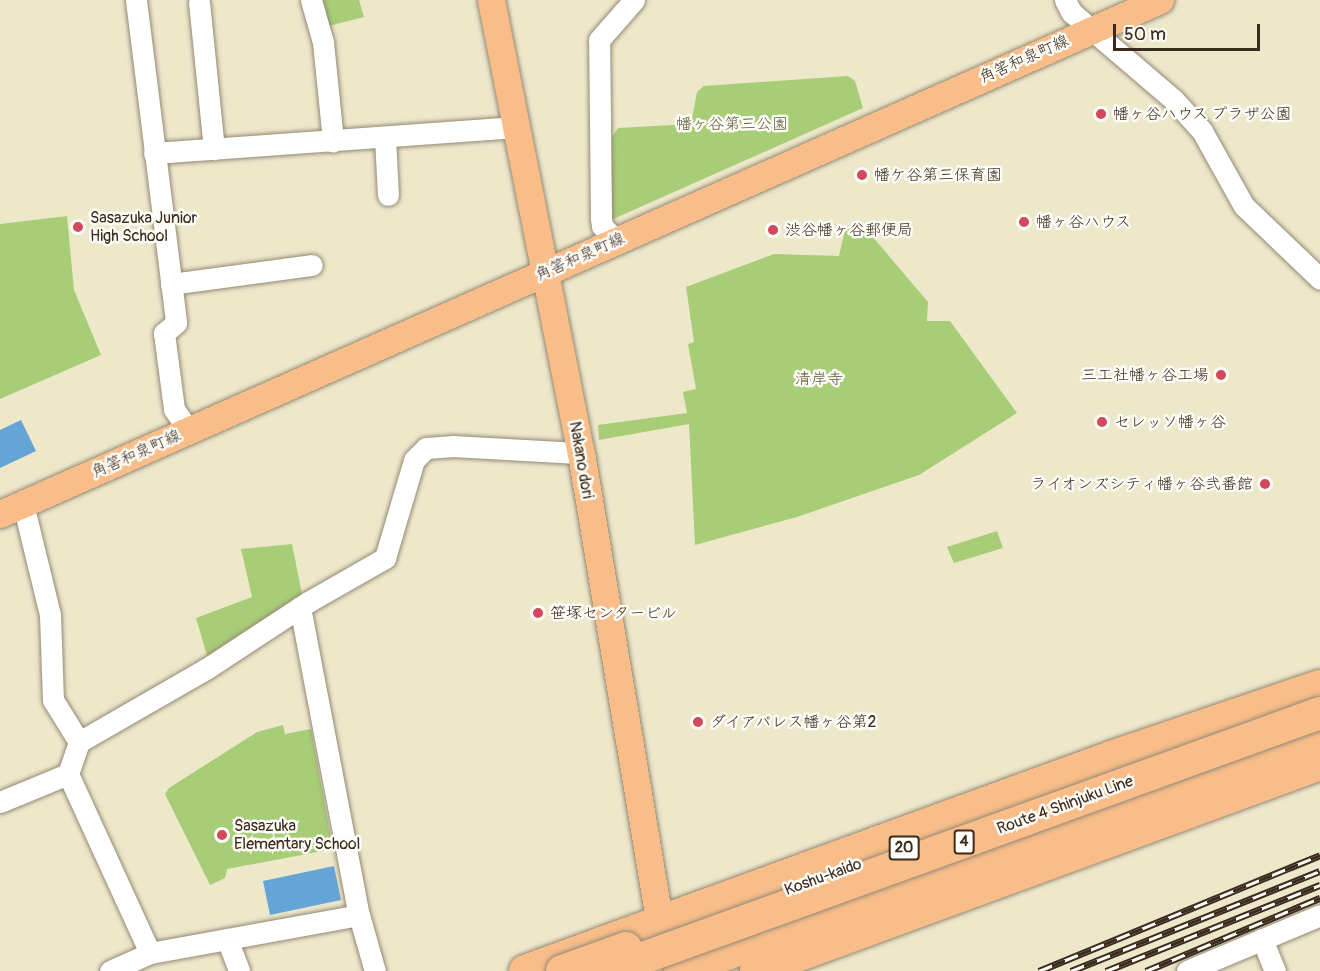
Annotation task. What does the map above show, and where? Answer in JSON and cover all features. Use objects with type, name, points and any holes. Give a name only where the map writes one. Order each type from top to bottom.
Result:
[{"type":"highway","name":"20","points":[[525,971],[1117,755],[1320,686]]},
{"type":"highway","name":"Koshu-kaido","points":[[562,971],[1245,725],[1320,693]]},
{"type":"highway","name":"Route 4 Shinjuku Line","points":[[607,971],[1320,713]]},
{"type":"highway","name":"Route 4 Shinjuku Line","points":[[680,971],[1320,740]]},
{"type":"highway","points":[[715,971],[1261,775],[1320,756]]},
{"type":"highway","points":[[756,971],[1320,764]]},
{"type":"main road","name":"Nakano dori","points":[[491,0],[628,681],[668,971]]},
{"type":"main road","name":"角筈和泉町線","points":[[12,509],[1090,29],[1160,0]]},
{"type":"street","points":[[136,0],[176,323],[164,333],[174,409],[189,430]]},
{"type":"street","points":[[311,0],[323,42],[333,141]]},
{"type":"street","points":[[616,241],[605,230],[601,218],[600,40],[634,0]]},
{"type":"street","points":[[1065,0],[1071,12],[1174,99],[1202,131],[1244,206],[1320,279]]},
{"type":"street","points":[[199,2],[214,149]]},
{"type":"street","points":[[154,153],[516,127]]},
{"type":"street","points":[[386,138],[388,195]]},
{"type":"street","points":[[171,284],[312,265]]},
{"type":"street","points":[[150,953],[68,774],[79,742],[206,669],[304,604],[385,558],[414,460],[426,448],[454,446],[581,453]]},
{"type":"street","points":[[12,509],[50,615],[53,700],[79,742]]},
{"type":"street","points":[[304,604],[359,915],[375,971]]},
{"type":"street","points":[[0,802],[68,774]]},
{"type":"street","points":[[110,971],[150,953],[359,915]]},
{"type":"street","points":[[1187,971],[1320,915]]},
{"type":"street","points":[[227,939],[239,971]]},
{"type":"street","points":[[1262,939],[1275,971]]},
{"type":"green space","points":[[316,0],[359,0],[364,17],[325,27]]},
{"type":"green space","name":"幡ヶ谷第三公園","points":[[848,76],[855,81],[863,108],[611,220],[610,140],[618,128],[691,124],[697,92],[704,86]]},
{"type":"green space","points":[[67,216],[74,290],[101,355],[0,399],[0,224]]},
{"type":"green space","name":"清岸寺","points":[[861,223],[928,302],[927,321],[950,321],[1017,413],[919,475],[797,517],[695,545],[689,424],[599,440],[598,425],[687,413],[683,392],[696,389],[688,344],[694,342],[686,287],[774,254],[839,256],[845,230]]},
{"type":"green space","points":[[997,531],[1003,548],[954,563],[947,547]]},
{"type":"green space","points":[[292,544],[303,599],[208,659],[196,618],[252,597],[241,549]]},
{"type":"green space","points":[[283,725],[285,734],[311,729],[333,849],[227,869],[225,878],[210,885],[165,794],[169,788],[257,732]]},
{"type":"water","points":[[21,420],[36,451],[0,468],[0,430]]},
{"type":"water","points":[[334,866],[341,900],[270,915],[263,881]]},
{"type":"railway","points":[[1039,971],[1320,855]]},
{"type":"railway","points":[[1071,971],[1320,871]]},
{"type":"railway","points":[[1106,971],[1320,885]]},
{"type":"railway","points":[[1146,971],[1320,898]]},
{"type":"place","name":"幡ヶ谷ハウス プラザ公園","points":[[1101,114]]},
{"type":"place","name":"幡ケ谷第三保育園","points":[[862,175]]},
{"type":"place","name":"幡ヶ谷ハウス","points":[[1024,222]]},
{"type":"place","name":"Sasazuka Junior High School","points":[[78,227]]},
{"type":"place","name":"渋谷幡ヶ谷郵便局","points":[[773,230]]},
{"type":"place","name":"三工社幡ヶ谷工場","points":[[1221,375]]},
{"type":"place","name":"セレッソ幡ヶ谷","points":[[1102,422]]},
{"type":"place","name":"ライオンズシティ幡ヶ谷弐番館","points":[[1265,484]]},
{"type":"place","name":"笹塚センタービル","points":[[538,613]]},
{"type":"place","name":"ダイアパレス幡ヶ谷第2","points":[[698,722]]},
{"type":"place","name":"Sasazuka Elementary School","points":[[222,835]]}]
